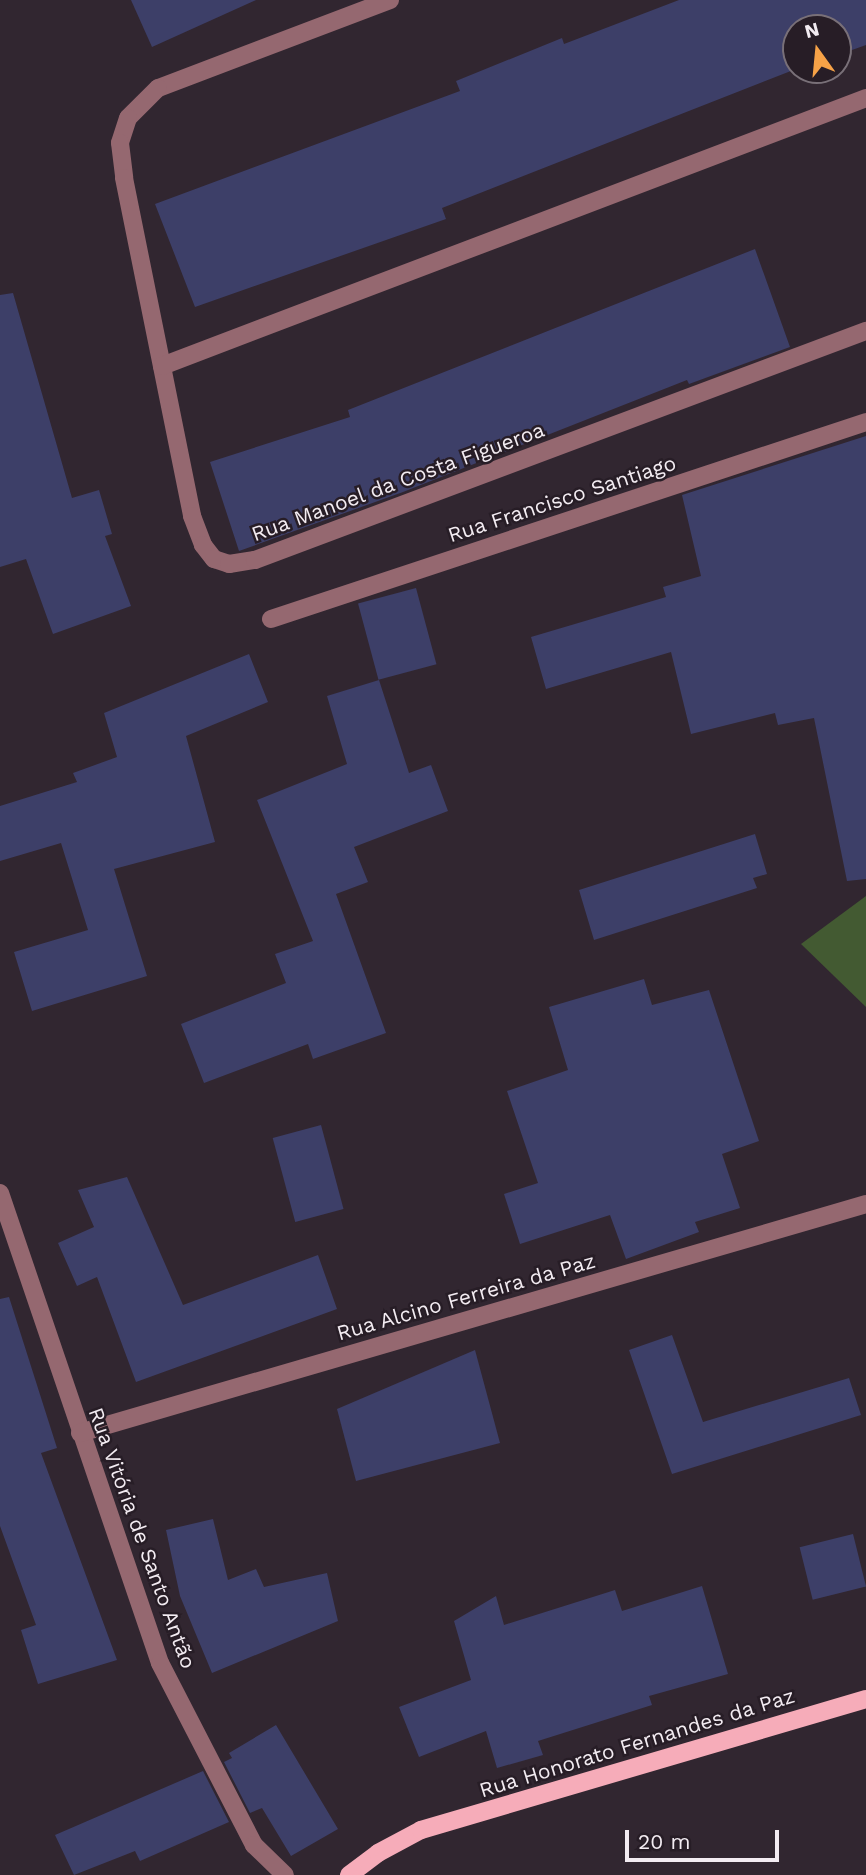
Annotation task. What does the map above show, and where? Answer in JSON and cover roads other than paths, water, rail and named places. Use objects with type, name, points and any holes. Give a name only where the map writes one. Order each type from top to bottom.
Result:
[{"type":"main road","name":"Rua Honorato Fernandes da Paz","points":[[349,1875],[378,1853],[421,1830],[866,1699]]},
{"type":"street","name":"Rua Manoel da Costa Figueroa","points":[[390,0],[158,88],[128,118],[120,143],[192,516],[203,545],[214,559],[229,564],[255,560],[866,331]]},
{"type":"street","points":[[162,366],[866,98]]},
{"type":"street","name":"Rua Francisco Santiago","points":[[271,619],[866,422]]},
{"type":"street","name":"Rua Vitória de Santo Antão","points":[[0,1194],[79,1433],[160,1663],[254,1845],[285,1875]]},
{"type":"street","name":"Rua Alcino Ferreira da Paz","points":[[79,1433],[866,1204]]}]
